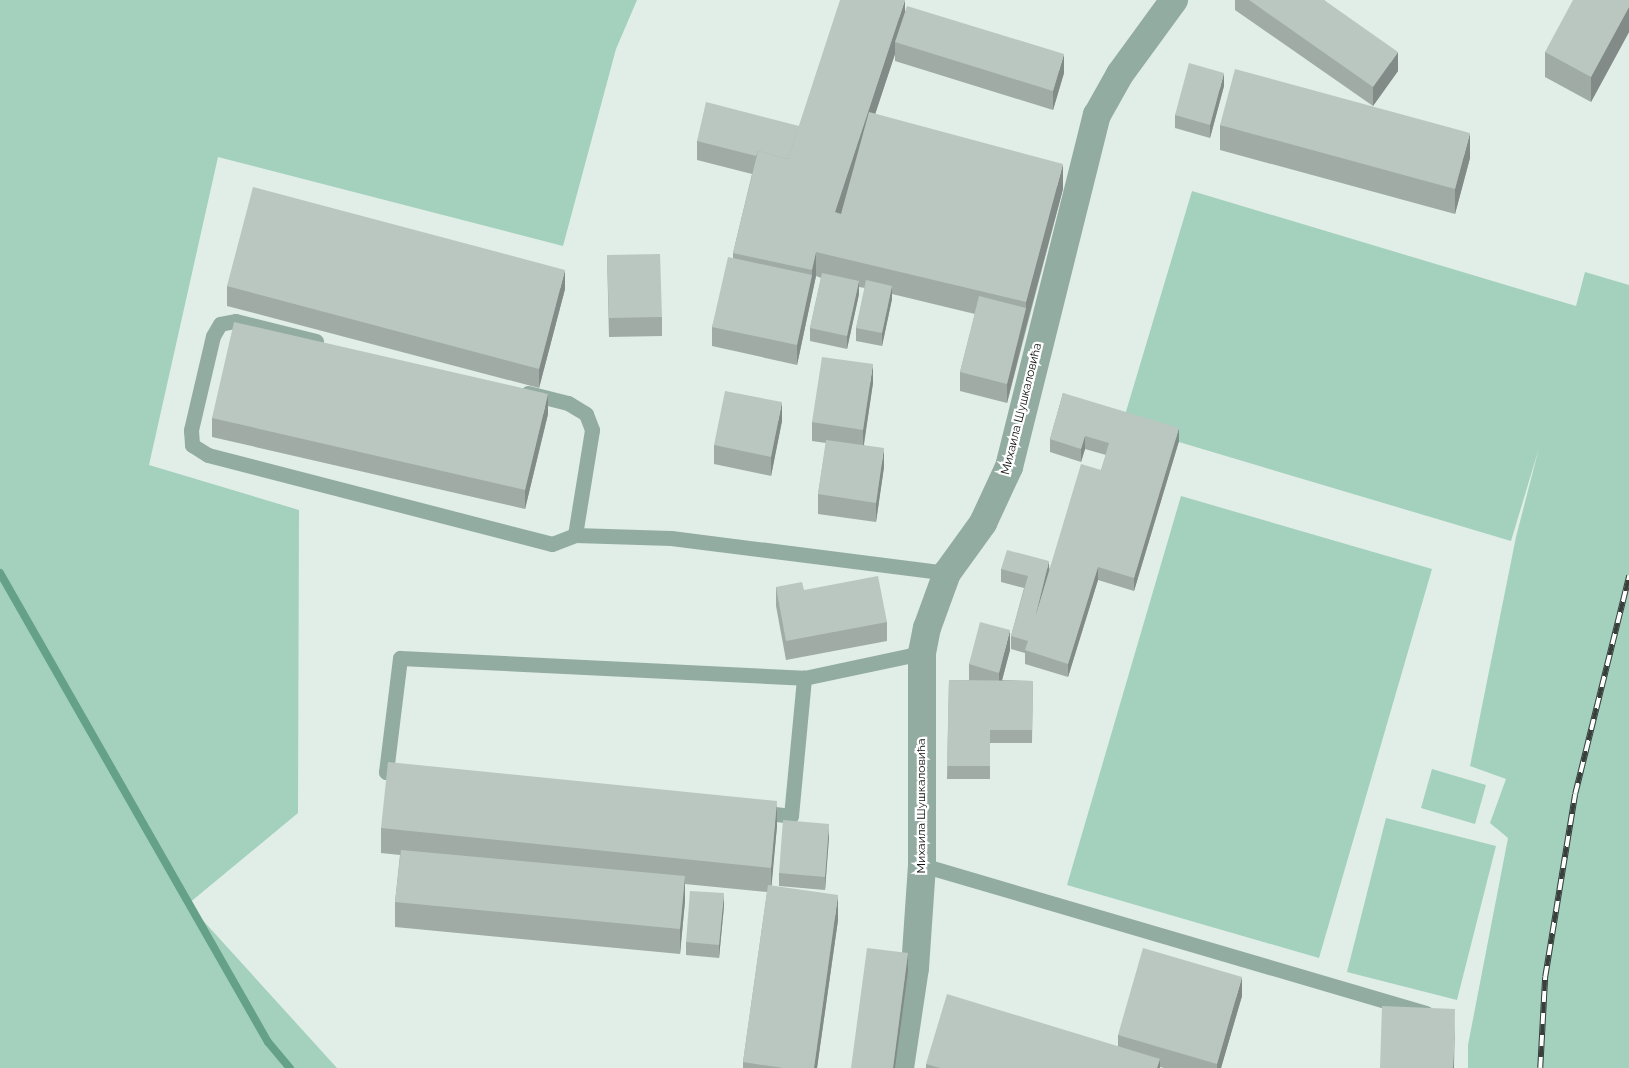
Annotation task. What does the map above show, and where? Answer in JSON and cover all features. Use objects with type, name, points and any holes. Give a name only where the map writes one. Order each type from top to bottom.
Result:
[{"type":"street","name":"Михаила Шушкаловића","points":[[900,1068],[915,968],[922,865],[922,653],[947,573],[987,516],[1009,467],[1097,115],[1120,74],[1174,0]]},
{"type":"lane","points":[[330,345],[235,322],[220,324],[213,336],[191,430],[192,446],[208,455],[552,544],[575,535],[671,538],[947,573]]},
{"type":"lane","points":[[510,389],[568,403],[586,414],[592,430],[575,535]]},
{"type":"lane","points":[[426,776],[386,772],[400,658],[804,678],[922,653]]},
{"type":"lane","points":[[741,810],[791,816],[804,678]]},
{"type":"lane","points":[[922,865],[1155,937],[1442,1017]]},
{"type":"green space","points":[[0,0],[637,0],[616,49],[563,246],[218,157],[149,465],[299,510],[298,813],[188,904],[337,1068],[0,1068]]},
{"type":"green space","points":[[1192,191],[1576,306],[1585,272],[1629,285],[1629,1068],[1468,1068],[1468,1045],[1508,838],[1490,823],[1506,779],[1470,766],[1516,537],[1539,448],[1511,541],[1122,425]]},
{"type":"green space","points":[[1181,496],[1432,569],[1319,958],[1067,885]]},
{"type":"green space","points":[[1432,769],[1486,785],[1475,824],[1421,808]]},
{"type":"green space","points":[[1386,818],[1496,846],[1457,1000],[1347,972]]},
{"type":"building","points":[[840,0],[905,0],[835,212],[841,214],[869,112],[1063,164],[1026,302],[816,252],[812,270],[733,253],[758,151],[788,159]]},
{"type":"building","points":[[1249,0],[1324,0],[1398,52],[1373,87]]},
{"type":"building","points":[[1573,0],[1629,0],[1629,7],[1591,77],[1545,52]]},
{"type":"building","points":[[907,6],[1064,54],[1053,91],[895,42]]},
{"type":"building","points":[[1189,63],[1224,73],[1210,125],[1175,115]]},
{"type":"building","points":[[1235,69],[1470,133],[1455,189],[1220,125]]},
{"type":"building","points":[[706,102],[799,126],[788,159],[758,151],[756,156],[697,141]]},
{"type":"building","points":[[253,187],[565,270],[539,369],[227,286]]},
{"type":"building","points":[[660,254],[662,317],[609,318],[607,255]]},
{"type":"building","points":[[728,257],[812,275],[797,345],[712,327]]},
{"type":"building","points":[[822,273],[859,281],[847,336],[810,328]]},
{"type":"building","points":[[866,280],[892,286],[882,333],[856,328]]},
{"type":"building","points":[[979,296],[1026,308],[1007,384],[960,372]]},
{"type":"building","points":[[234,322],[548,394],[525,490],[212,418]]},
{"type":"building","points":[[822,357],[873,364],[863,430],[812,422]]},
{"type":"building","points":[[725,391],[782,402],[771,457],[714,445]]},
{"type":"building","points":[[1063,393],[1179,428],[1134,578],[1098,567],[1068,664],[1025,650],[1028,641],[1011,636],[1028,576],[1001,569],[1007,550],[1049,561],[1035,618],[1081,464],[1101,470],[1109,443],[1085,436],[1081,449],[1050,439]]},
{"type":"building","points":[[826,440],[884,448],[876,503],[818,494]]},
{"type":"building","points":[[878,576],[887,622],[786,641],[776,587],[802,582],[804,590]]},
{"type":"building","points":[[980,622],[1010,630],[999,673],[969,664]]},
{"type":"building","points":[[949,680],[1033,681],[1032,730],[990,730],[990,766],[947,766]]},
{"type":"building","points":[[388,762],[777,801],[771,868],[381,828]]},
{"type":"building","points":[[783,820],[829,824],[825,877],[779,873]]},
{"type":"building","points":[[401,850],[685,876],[680,929],[395,902]]},
{"type":"building","points":[[768,885],[838,895],[814,1068],[783,1068],[743,1062]]},
{"type":"building","points":[[690,891],[724,893],[719,945],[686,942]]},
{"type":"building","points":[[867,948],[908,953],[893,1068],[851,1068]]},
{"type":"building","points":[[1143,948],[1242,977],[1217,1064],[1118,1035]]},
{"type":"building","points":[[947,994],[1160,1059],[1157,1068],[940,1068],[926,1064]]},
{"type":"building","points":[[1382,1006],[1455,1009],[1453,1068],[1380,1068]]},
{"type":"waterway","points":[[0,573],[268,1042],[290,1068]]},
{"type":"railway","points":[[1540,1068],[1545,977],[1575,794],[1629,576]]}]
